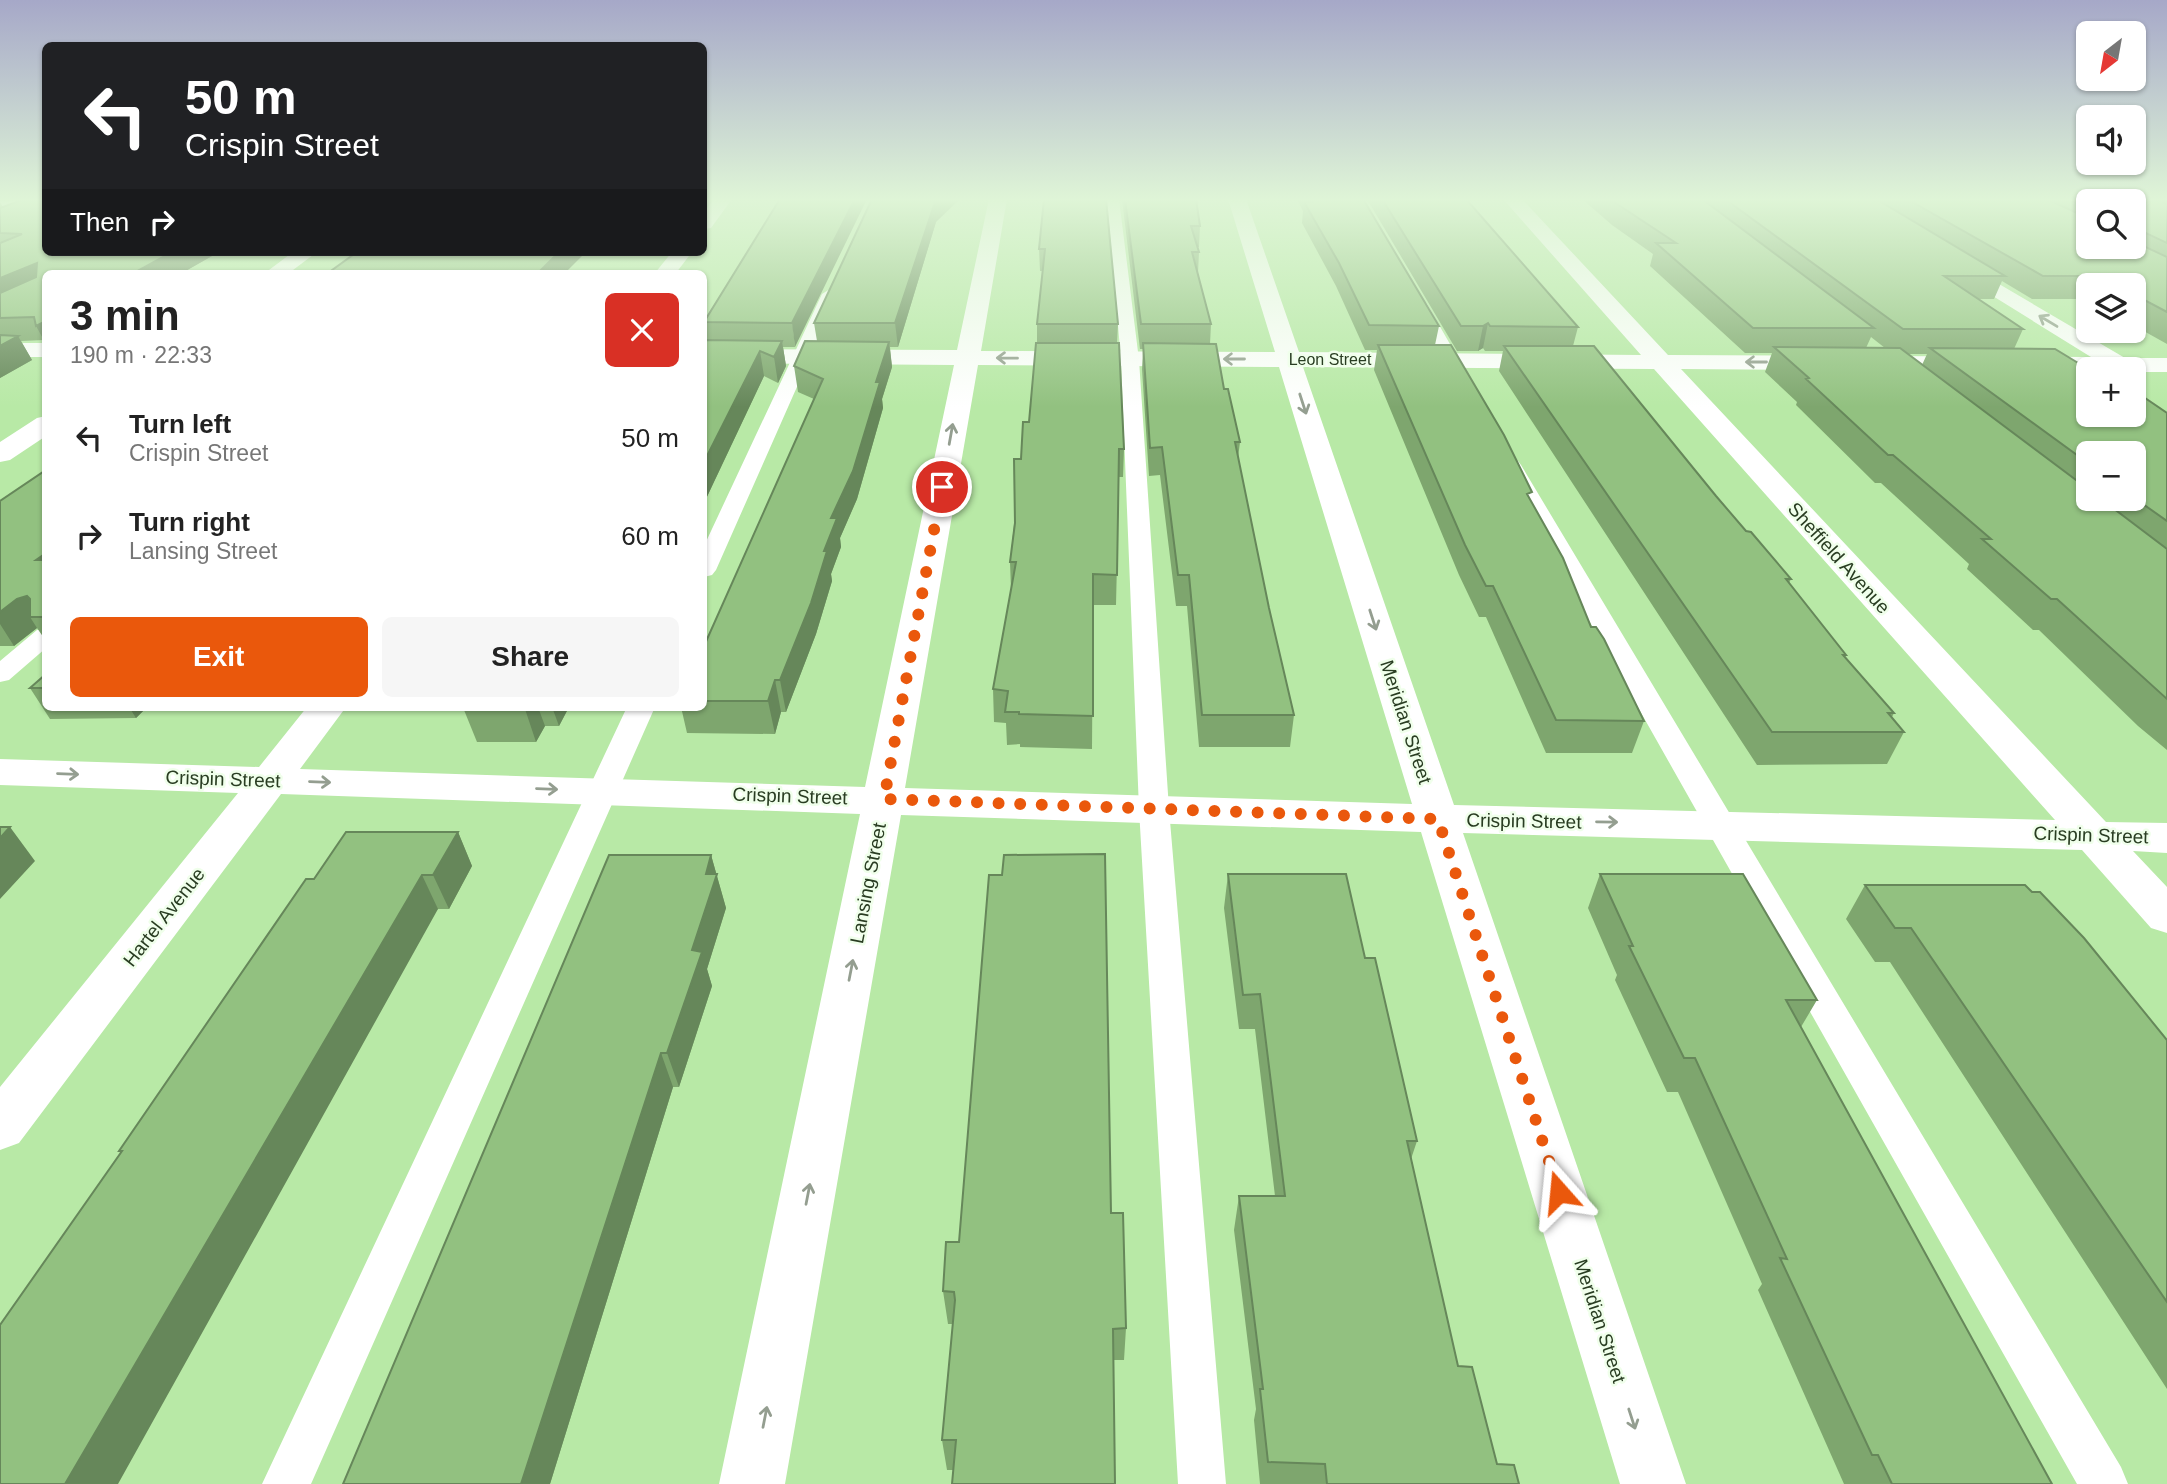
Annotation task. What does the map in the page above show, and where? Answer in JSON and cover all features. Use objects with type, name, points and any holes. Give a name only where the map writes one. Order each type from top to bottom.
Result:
[{"type":"street","name":"Lansing Street","points":[[752,1484],[984,268]]},
{"type":"street","name":"Meridian Street","points":[[1260,268],[1653,1484]]},
{"type":"street","name":"Sheffield Avenue","points":[[1575,268],[2167,916]]},
{"type":"street","points":[[1962,268],[2107,357]]},
{"type":"street","points":[[0,350],[42,350]]},
{"type":"street","name":"Leon Street","points":[[707,356],[1892,362],[2076,367]]},
{"type":"street","points":[[0,454],[42,427]]},
{"type":"street","name":"Hartel Avenue","points":[[0,1127],[324,711]]},
{"type":"street","name":"Crispin Street","points":[[0,772],[1438,819],[1718,824],[2167,838]]},
{"type":"lane","points":[[1120,268],[1130,360],[1154,808],[1202,1484]]},
{"type":"lane","points":[[707,563],[841,272]]},
{"type":"lane","points":[[1404,279],[1478,407]]},
{"type":"lane","points":[[1871,346],[1914,380]]},
{"type":"lane","points":[[1499,443],[2104,1484]]},
{"type":"lane","points":[[0,674],[42,638]]},
{"type":"lane","points":[[286,1484],[639,711]]},
{"type":"building","points":[[0,268],[24,268],[0,278]]},
{"type":"building","points":[[37,268],[143,268],[42,270],[42,323],[36,326],[34,317],[0,318],[0,293],[36,277]]},
{"type":"building","points":[[335,268],[543,268],[541,270],[332,270]]},
{"type":"building","points":[[737,268],[820,268],[792,323],[707,322],[707,317]]},
{"type":"building","points":[[840,268],[913,268],[895,323],[814,323]]},
{"type":"building","points":[[1043,268],[1113,268],[1118,324],[1037,324]]},
{"type":"building","points":[[1134,268],[1196,268],[1211,324],[1141,324]]},
{"type":"building","points":[[1342,268],[1404,268],[1439,326],[1369,325]]},
{"type":"building","points":[[1425,268],[1527,268],[1578,327],[1490,326],[1488,323],[1483,326],[1461,326]]},
{"type":"building","points":[[1685,268],[1794,268],[1874,328],[1753,328]]},
{"type":"building","points":[[1820,268],[1992,268],[2005,276],[1944,276],[2023,329],[1903,329]]},
{"type":"building","points":[[2029,268],[2167,268],[2167,312],[2146,301],[2146,273],[2076,273],[2076,276],[2043,276]]},
{"type":"building","points":[[0,335],[18,336],[0,346]]},
{"type":"building","points":[[707,340],[782,341],[774,357],[760,351],[707,456]]},
{"type":"building","points":[[805,341],[889,342],[853,471],[831,518],[837,518],[824,551],[827,551],[811,603],[780,680],[775,680],[768,701],[707,701],[707,639],[823,379],[794,366]]},
{"type":"building","points":[[1036,343],[1119,343],[1124,449],[1119,449],[1117,575],[1093,574],[1093,716],[1005,712],[1008,691],[993,689],[1016,562],[1010,562],[1015,523],[1014,459],[1021,459],[1023,422],[1029,422]]},
{"type":"building","points":[[1143,343],[1216,344],[1224,389],[1228,389],[1240,442],[1235,442],[1294,715],[1202,715],[1189,575],[1178,575],[1162,447],[1150,448]]},
{"type":"building","points":[[1378,345],[1451,345],[1504,435],[1532,492],[1527,494],[1563,558],[1591,627],[1596,627],[1604,639],[1644,721],[1556,720],[1493,586],[1486,586],[1465,545]]},
{"type":"building","points":[[1504,346],[1594,346],[1716,496],[1791,579],[1786,579],[1846,655],[1843,655],[1894,713],[1888,713],[1904,732],[1772,732]]},
{"type":"building","points":[[1774,347],[1900,348],[2076,480],[2076,511],[2117,511],[2167,549],[2167,699],[2057,599],[2051,599],[1982,539],[1991,539],[1893,455],[1888,455],[1806,379],[1809,378]]},
{"type":"building","points":[[1930,348],[2055,349],[2076,362],[2076,427],[2146,427],[2146,399],[2167,413],[2167,521],[2146,506],[2146,441],[2076,441],[2076,454]]},
{"type":"building","points":[[42,473],[42,556],[36,560],[42,560],[42,617],[30,617],[30,599],[27,596],[17,599],[0,612],[0,501]]},
{"type":"building","points":[[42,678],[42,688],[30,688]]},
{"type":"building","points":[[0,827],[10,827],[0,838]]},
{"type":"building","points":[[346,832],[458,832],[433,875],[422,875],[65,1484],[0,1484],[0,1325],[122,1151],[119,1151],[306,879],[314,879]]},
{"type":"building","points":[[1105,854],[1111,1213],[1123,1213],[1126,1328],[1113,1329],[1115,1484],[952,1484],[956,1440],[942,1440],[955,1300],[954,1292],[943,1291],[946,1242],[959,1242],[989,875],[1002,875],[1004,855]]},
{"type":"building","points":[[609,855],[711,855],[706,874],[717,874],[692,950],[702,952],[667,1053],[661,1053],[521,1484],[343,1484]]},
{"type":"building","points":[[1228,874],[1346,874],[1365,958],[1375,958],[1417,1141],[1407,1141],[1458,1366],[1472,1367],[1497,1464],[1514,1465],[1519,1484],[1327,1484],[1325,1464],[1268,1462],[1260,1389],[1263,1389],[1239,1196],[1285,1196],[1260,994],[1243,995]]},
{"type":"building","points":[[1600,874],[1743,874],[1817,1000],[1786,1000],[2052,1484],[1892,1484],[1878,1455],[1872,1455],[1780,1258],[1787,1259],[1695,1058],[1684,1058],[1629,946],[1633,946]]},
{"type":"building","points":[[1865,885],[2025,885],[2032,892],[2040,892],[2084,938],[2167,1040],[2167,1302],[1911,928],[1895,928]]},
{"type":"route","points":[[942,487],[884,799],[1438,819],[1559,1192]]}]
